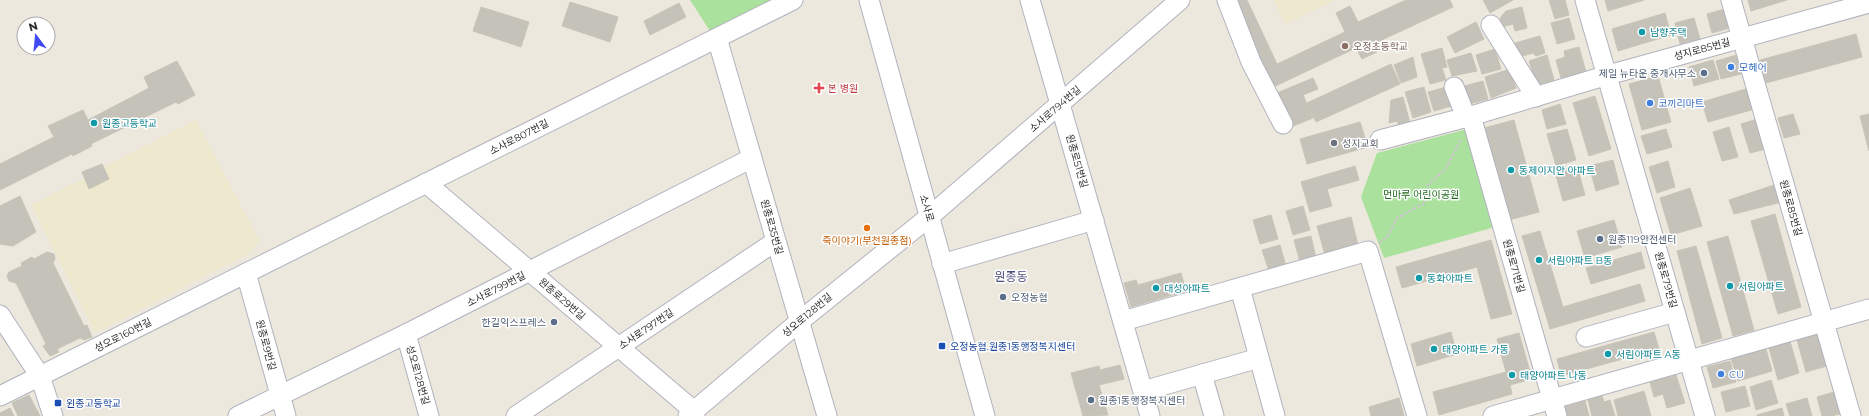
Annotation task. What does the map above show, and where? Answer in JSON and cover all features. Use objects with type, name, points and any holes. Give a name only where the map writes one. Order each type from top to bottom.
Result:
[{"type":"street","name":"소사로807번길","points":[[246,273],[793,0]]},
{"type":"street","name":"소사로","points":[[869,0],[985,416]]},
{"type":"street","name":"원종로51번길","points":[[1030,0],[1150,416]]},
{"type":"street","name":"소사로794번길","points":[[929,217],[1180,0]]},
{"type":"street","points":[[1227,0],[1251,62],[1283,124]]},
{"type":"street","name":"원종로79번길","points":[[1585,0],[1608,75],[1705,416]]},
{"type":"street","name":"원종로85번길","points":[[1731,0],[1851,416]]},
{"type":"street","name":"성지로85번길","points":[[1380,140],[1869,3]]},
{"type":"street","points":[[1491,25],[1536,97]]},
{"type":"street","name":"원종로35번길","points":[[717,38],[827,416]]},
{"type":"street","points":[[1454,87],[1468,116]]},
{"type":"street","name":"원종로71번길","points":[[1468,116],[1554,408]]},
{"type":"street","name":"소사로799번길","points":[[238,416],[406,334],[752,158]]},
{"type":"street","name":"원종로29번길","points":[[426,183],[531,271],[692,414]]},
{"type":"street","name":"성오로128번길","points":[[692,414],[800,321],[929,217]]},
{"type":"street","points":[[942,264],[1094,220]]},
{"type":"street","name":"소사로797번길","points":[[516,416],[776,241]]},
{"type":"street","points":[[1123,321],[1368,251],[1417,416]]},
{"type":"street","name":"성오로160번길","points":[[0,396],[246,273]]},
{"type":"street","name":"원종로9번길","points":[[246,273],[286,416]]},
{"type":"street","points":[[1240,288],[1275,416]]},
{"type":"street","points":[[1493,416],[1554,408],[1689,360],[1869,309]]},
{"type":"street","points":[[1586,337],[1675,312]]},
{"type":"street","points":[[0,315],[40,376],[53,416]]},
{"type":"street","name":"성오로128번길","points":[[406,334],[429,416]]},
{"type":"street","points":[[1143,391],[1259,358]]},
{"type":"street","points":[[1202,374],[1214,416]]},
{"type":"path","points":[[1368,251],[1387,237],[1397,218],[1425,203],[1428,184],[1446,168],[1460,142],[1468,116]]},
{"type":"shaded area","points":[[1274,0],[1336,0],[1285,24]]},
{"type":"shaded area","points":[[196,120],[259,240],[252,252],[95,333],[31,205],[84,178],[89,189],[109,179],[103,167]]},
{"type":"green space","points":[[690,0],[775,0],[710,31]]},
{"type":"green space","name":"먼마루 어린이공원","points":[[1467,129],[1495,227],[1384,258],[1361,197],[1377,153]]},
{"type":"building","name":"오정초등학교","points":[[1228,0],[1247,0],[1277,64],[1345,32],[1336,13],[1350,6],[1358,22],[1406,0],[1450,0],[1453,7],[1373,44],[1377,52],[1362,59],[1356,48],[1269,89]]},
{"type":"building","points":[[1483,0],[1513,0],[1490,13]]},
{"type":"building","points":[[1549,0],[1565,0],[1569,15],[1555,19]]},
{"type":"building","name":"남향주택","points":[[1605,0],[1644,0],[1608,11]]},
{"type":"building","points":[[1748,0],[1787,0],[1751,11]]},
{"type":"building","points":[[570,2],[618,17],[610,42],[562,26]]},
{"type":"building","points":[[679,3],[686,17],[650,35],[644,21]]},
{"type":"building","points":[[481,7],[529,22],[521,47],[473,31]]},
{"type":"building","points":[[1522,7],[1527,28],[1515,31],[1513,24],[1502,27],[1500,18],[1506,11]]},
{"type":"building","points":[[1725,9],[1730,28],[1712,33],[1707,14]]},
{"type":"building","name":"남향주택","points":[[1665,13],[1671,35],[1618,51],[1612,29]]},
{"type":"building","points":[[1569,18],[1575,39],[1557,44],[1551,23]]},
{"type":"building","points":[[1694,18],[1700,39],[1680,44],[1675,23]]},
{"type":"building","points":[[1476,22],[1484,39],[1455,53],[1447,37]]},
{"type":"building","points":[[1856,34],[1862,57],[1766,83],[1760,60]]},
{"type":"building","points":[[1540,36],[1545,53],[1536,56],[1533,53],[1519,57],[1515,43]]},
{"type":"building","points":[[1579,47],[1586,72],[1561,78],[1556,60],[1565,57],[1564,51]]},
{"type":"building","points":[[1442,48],[1447,67],[1442,68],[1446,80],[1430,84],[1421,54]]},
{"type":"building","points":[[1495,49],[1501,69],[1482,74],[1476,55]]},
{"type":"building","points":[[1471,53],[1477,71],[1452,76],[1447,60]]},
{"type":"building","name":"모헤어","points":[[1740,54],[1745,73],[1721,79],[1716,61]]},
{"type":"building","points":[[1547,55],[1554,80],[1537,85],[1529,61]]},
{"type":"building","points":[[1413,57],[1417,77],[1401,83],[1394,65]]},
{"type":"building","name":"제일 뉴타운 중개사무소","points":[[1713,60],[1719,79],[1694,86],[1689,67]]},
{"type":"building","name":"원종고등학교","points":[[177,61],[195,95],[178,104],[176,102],[91,144],[92,146],[73,156],[72,154],[0,190],[0,164],[54,137],[48,126],[83,110],[88,120],[149,88],[144,77]]},
{"type":"building","points":[[1391,64],[1400,84],[1316,122],[1307,103]]},
{"type":"building","points":[[1510,69],[1516,88],[1491,98],[1485,77]]},
{"type":"building","name":"코끼리마트","points":[[1658,76],[1671,122],[1642,130],[1629,84]]},
{"type":"building","points":[[1313,78],[1318,89],[1303,95],[1313,118],[1291,127],[1277,93]]},
{"type":"building","points":[[1483,81],[1488,99],[1466,105],[1461,87]]},
{"type":"building","points":[[1450,86],[1455,105],[1434,111],[1428,92]]},
{"type":"building","points":[[1424,87],[1431,112],[1413,118],[1405,92]]},
{"type":"building","points":[[1749,88],[1755,109],[1708,122],[1702,102]]},
{"type":"building","points":[[1595,96],[1611,149],[1589,156],[1573,103]]},
{"type":"building","points":[[1403,97],[1410,123],[1399,126],[1397,121],[1389,123],[1391,100]]},
{"type":"building","points":[[1560,104],[1566,124],[1547,129],[1542,110]]},
{"type":"building","points":[[1793,114],[1800,134],[1784,138],[1778,118]]},
{"type":"building","points":[[1869,114],[1869,151],[1860,116]]},
{"type":"building","points":[[1757,119],[1766,149],[1750,153],[1741,124]]},
{"type":"building","name":"동제이지안 아파트","points":[[1514,120],[1539,212],[1509,220],[1484,128]]},
{"type":"building","name":"성지교회","points":[[1360,122],[1368,147],[1307,164],[1300,139]]},
{"type":"building","points":[[1729,127],[1738,157],[1722,161],[1713,132]]},
{"type":"building","points":[[1567,129],[1576,160],[1556,166],[1547,134]]},
{"type":"building","points":[[1666,129],[1672,147],[1647,154],[1641,136]]},
{"type":"building","points":[[1613,160],[1619,184],[1596,191],[1589,166]]},
{"type":"building","points":[[1668,161],[1675,187],[1657,193],[1649,167]]},
{"type":"building","points":[[102,164],[109,179],[89,189],[82,172]]},
{"type":"building","name":"성지교회","points":[[1355,166],[1359,180],[1327,189],[1332,206],[1310,212],[1301,182]]},
{"type":"building","points":[[1577,166],[1585,195],[1563,201],[1555,172]]},
{"type":"building","points":[[1777,184],[1782,202],[1734,214],[1729,200]]},
{"type":"building","points":[[1690,188],[1702,226],[1671,235],[1660,198]]},
{"type":"building","points":[[20,196],[36,232],[13,246],[0,244],[0,206]]},
{"type":"building","points":[[1303,206],[1310,230],[1293,235],[1286,211]]},
{"type":"building","points":[[1775,214],[1801,307],[1778,314],[1751,221]]},
{"type":"building","points":[[1271,215],[1278,239],[1260,244],[1253,220]]},
{"type":"building","points":[[1351,217],[1358,245],[1325,255],[1317,226]]},
{"type":"building","name":"원종119안전센터","points":[[1614,220],[1622,247],[1585,258],[1577,231]]},
{"type":"building","name":"서림아파트 B동","points":[[1540,231],[1563,307],[1640,284],[1645,301],[1550,329],[1522,236]]},
{"type":"building","points":[[1311,236],[1316,258],[1300,262],[1294,240]]},
{"type":"building","name":"서림아파트","points":[[1728,236],[1754,330],[1733,336],[1707,242]]},
{"type":"building","name":"동화아파트","points":[[1491,240],[1512,314],[1491,319],[1477,267],[1402,288],[1396,267]]},
{"type":"building","points":[[1280,245],[1286,266],[1269,271],[1262,250]]},
{"type":"building","name":"서림아파트","points":[[1696,246],[1722,338],[1702,344],[1677,251]]},
{"type":"building","points":[[47,252],[54,254],[55,259],[53,263],[84,326],[87,325],[92,337],[84,340],[80,338],[57,349],[59,352],[50,356],[43,346],[46,344],[16,283],[9,281],[7,276],[9,272],[22,266],[21,263],[32,257],[34,259]]},
{"type":"building","points":[[1641,252],[1645,268],[1591,284],[1586,268]]},
{"type":"building","name":"대성아파트","points":[[1181,273],[1186,291],[1131,307],[1124,283],[1136,280],[1138,285]]},
{"type":"building","name":"태양아파트 가동","points":[[1451,332],[1457,354],[1417,366],[1411,344]]},
{"type":"building","name":"서림아파트 A동","points":[[1654,332],[1659,349],[1561,376],[1557,359]]},
{"type":"building","name":"태양아파트 나동","points":[[1519,333],[1532,379],[1510,385],[1512,394],[1439,415],[1433,392],[1506,372],[1497,339]]},
{"type":"building","points":[[1818,334],[1827,366],[1806,372],[1797,340]]},
{"type":"building","points":[[1790,341],[1799,373],[1778,380],[1769,348]]},
{"type":"building","points":[[1766,349],[1772,371],[1738,381],[1731,358]]},
{"type":"building","name":"CU","points":[[1730,361],[1736,382],[1713,388],[1707,367]]},
{"type":"building","name":"원종1동행정복지센터","points":[[1120,365],[1124,379],[1099,385],[1108,415],[1083,416],[1071,373],[1099,366],[1100,370]]},
{"type":"building","points":[[1676,375],[1685,403],[1667,408],[1663,394],[1654,397],[1650,382]]},
{"type":"building","points":[[1771,380],[1778,403],[1756,410],[1750,387]]},
{"type":"building","points":[[1745,386],[1750,406],[1726,412],[1721,392]]},
{"type":"building","points":[[1644,391],[1651,416],[1618,416],[1614,400]]},
{"type":"building","points":[[1837,391],[1843,413],[1832,416],[1822,416],[1817,397]]},
{"type":"building","points":[[29,395],[40,416],[18,416],[12,403]]},
{"type":"building","points":[[1602,396],[1604,402],[1610,400],[1615,416],[1592,416],[1588,400]]},
{"type":"building","points":[[1399,398],[1404,416],[1371,416],[1369,407]]},
{"type":"building","points":[[1807,398],[1812,416],[1790,416],[1786,404]]},
{"type":"building","points":[[1585,401],[1589,416],[1563,416],[1565,407]]},
{"type":"building","points":[[10,408],[14,416],[0,416],[0,413]]},
{"type":"building","points":[[1782,408],[1784,416],[1757,416],[1757,415]]},
{"type":"place","name":"남향주택","points":[[1642,32]]},
{"type":"place","name":"오정초등학교","points":[[1345,46]]},
{"type":"place","name":"모헤어","points":[[1731,67]]},
{"type":"place","name":"제일 뉴타운 중개사무소","points":[[1704,73]]},
{"type":"place","name":"본 병원","points":[[819,88]]},
{"type":"place","name":"코끼리마트","points":[[1650,103]]},
{"type":"place","name":"원종고등학교","points":[[94,123]]},
{"type":"place","name":"성지교회","points":[[1334,143]]},
{"type":"place","name":"동제이지안 아파트","points":[[1511,170]]},
{"type":"place","name":"죽이야기(부천원종점)","points":[[867,228]]},
{"type":"place","name":"원종119안전센터","points":[[1600,239]]},
{"type":"place","name":"서림아파트 B동","points":[[1539,260]]},
{"type":"place","name":"동화아파트","points":[[1419,278]]},
{"type":"place","name":"서림아파트","points":[[1730,286]]},
{"type":"place","name":"대성아파트","points":[[1156,288]]},
{"type":"place","name":"오정농협","points":[[1003,297]]},
{"type":"place","name":"한길익스프레스","points":[[554,322]]},
{"type":"place","name":"오정농협.원종1동행정복지센터","points":[[942,346]]},
{"type":"place","name":"태양아파트 가동","points":[[1434,349]]},
{"type":"place","name":"서림아파트 A동","points":[[1608,354]]},
{"type":"place","name":"CU","points":[[1721,374]]},
{"type":"place","name":"태양아파트 나동","points":[[1512,375]]},
{"type":"place","name":"원종1동행정복지센터","points":[[1091,400]]},
{"type":"place","name":"윈종고등학교","points":[[58,403]]},
{"type":"district","name":"원종동","points":[[1011,276]]}]
